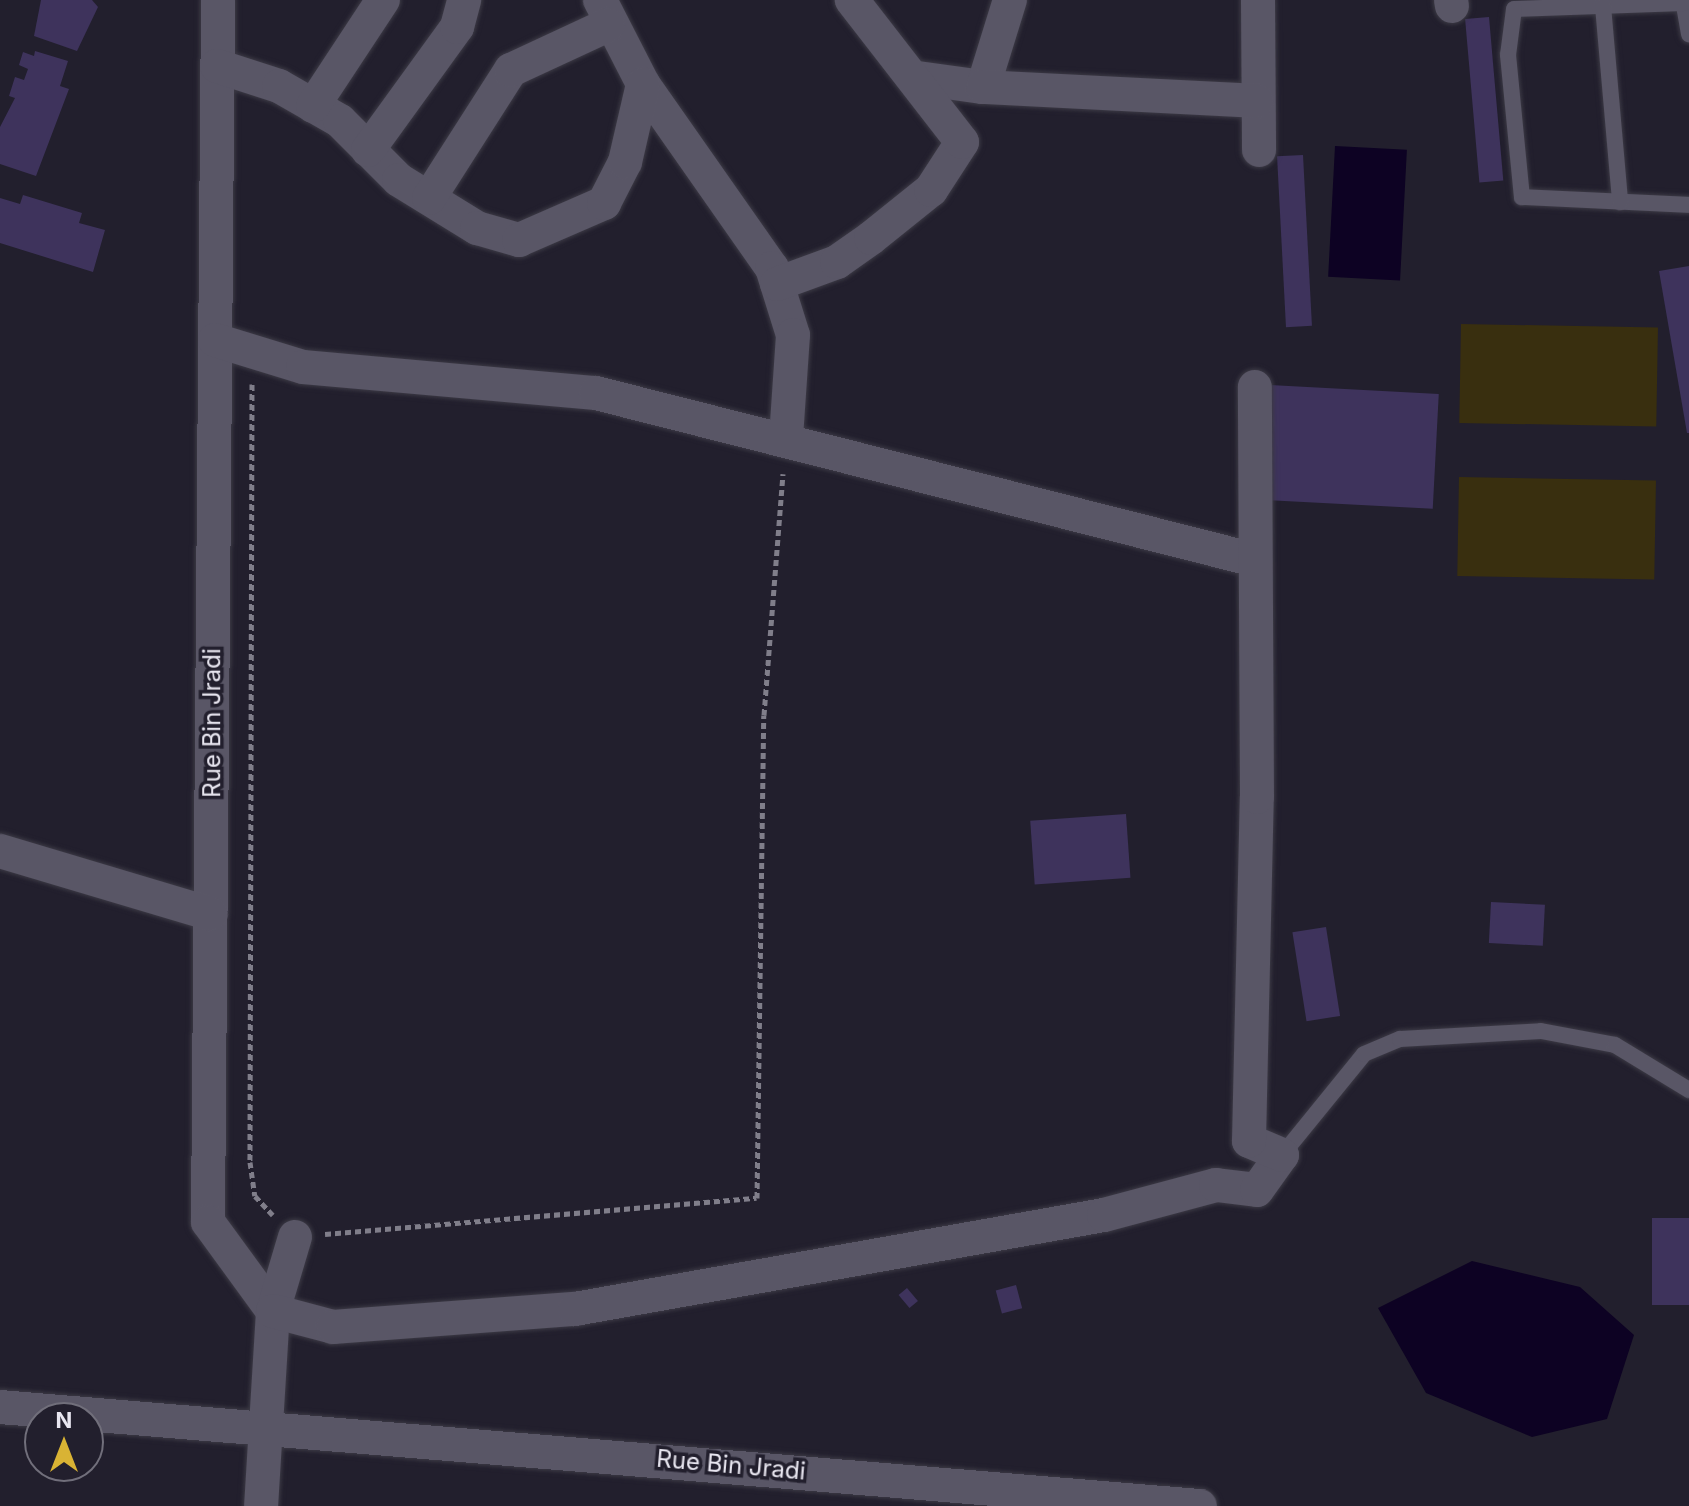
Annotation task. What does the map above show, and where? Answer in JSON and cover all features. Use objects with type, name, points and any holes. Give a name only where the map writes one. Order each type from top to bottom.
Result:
[{"type":"street","name":"Rue Bin Jradi","points":[[218,0],[208,1222],[273,1311]]},
{"type":"street","points":[[313,106],[383,0]]},
{"type":"street","points":[[368,150],[457,27],[464,0]]},
{"type":"street","points":[[777,284],[837,262],[931,190],[962,142],[918,78],[852,0]]},
{"type":"street","points":[[983,87],[1010,0]]},
{"type":"street","points":[[1258,0],[1259,150]]},
{"type":"street","points":[[429,198],[511,70],[604,12],[643,84],[735,211],[777,284],[793,335],[786,437]]},
{"type":"street","points":[[217,66],[279,86],[340,121],[368,150],[429,198],[477,228],[519,240],[604,203],[625,162],[643,84]]},
{"type":"street","points":[[918,78],[983,87],[1257,101]]},
{"type":"street","points":[[215,340],[303,367],[596,393],[786,437],[1043,509],[1251,559]]},
{"type":"street","points":[[273,1311],[333,1327],[575,1309],[1104,1215],[1216,1185],[1257,1190],[1282,1155],[1249,1141],[1257,797],[1251,559],[1255,387]]},
{"type":"street","points":[[0,851],[211,914]]},
{"type":"street","points":[[261,1506],[262,1424],[273,1311],[295,1237]]},
{"type":"street","name":"Rue Bin Jradi","points":[[0,1407],[262,1424],[1200,1506]]},
{"type":"lane","points":[[1689,34],[1683,2],[1514,9],[1508,55],[1522,197],[1689,205]]},
{"type":"lane","points":[[1603,6],[1620,202]]},
{"type":"lane","points":[[1282,1155],[1364,1054],[1400,1039],[1541,1031],[1615,1045],[1689,1090]]},
{"type":"path","points":[[266,356],[252,371],[250,1162],[255,1196],[295,1237],[757,1198],[764,715],[786,437]]},
{"type":"shaded area","points":[[1335,146],[1407,150],[1400,281],[1328,277]]},
{"type":"shaded area","points":[[1461,324],[1658,327],[1656,426],[1459,423]]},
{"type":"shaded area","points":[[1459,477],[1656,480],[1654,579],[1457,576]]},
{"type":"shaded area","points":[[1472,1261],[1580,1287],[1634,1335],[1607,1419],[1532,1437],[1426,1393],[1378,1308]]},
{"type":"building","points":[[41,0],[92,0],[98,7],[77,51],[34,36]]},
{"type":"building","points":[[1489,17],[1503,180],[1479,182],[1465,19]]},
{"type":"building","points":[[35,51],[68,61],[60,86],[69,89],[36,176],[0,164],[0,127],[15,98],[9,96],[15,77],[24,80],[28,69],[19,65],[23,52],[34,56]]},
{"type":"building","points":[[1303,155],[1312,326],[1286,327],[1277,156]]},
{"type":"building","points":[[23,195],[82,213],[79,223],[105,230],[93,272],[0,243],[0,198],[20,204]]},
{"type":"building","points":[[1689,266],[1689,433],[1687,433],[1659,271]]},
{"type":"building","points":[[1268,385],[1439,394],[1433,509],[1262,500]]},
{"type":"building","points":[[1126,814],[1130,878],[1035,885],[1030,821]]},
{"type":"building","points":[[1491,902],[1545,905],[1543,946],[1489,943]]},
{"type":"building","points":[[1326,927],[1340,1016],[1306,1021],[1292,932]]},
{"type":"building","points":[[1652,1218],[1689,1218],[1689,1305],[1652,1305]]},
{"type":"building","points":[[1016,1285],[1022,1308],[1002,1314],[996,1290]]},
{"type":"building","points":[[907,1288],[918,1301],[910,1308],[899,1295]]}]
